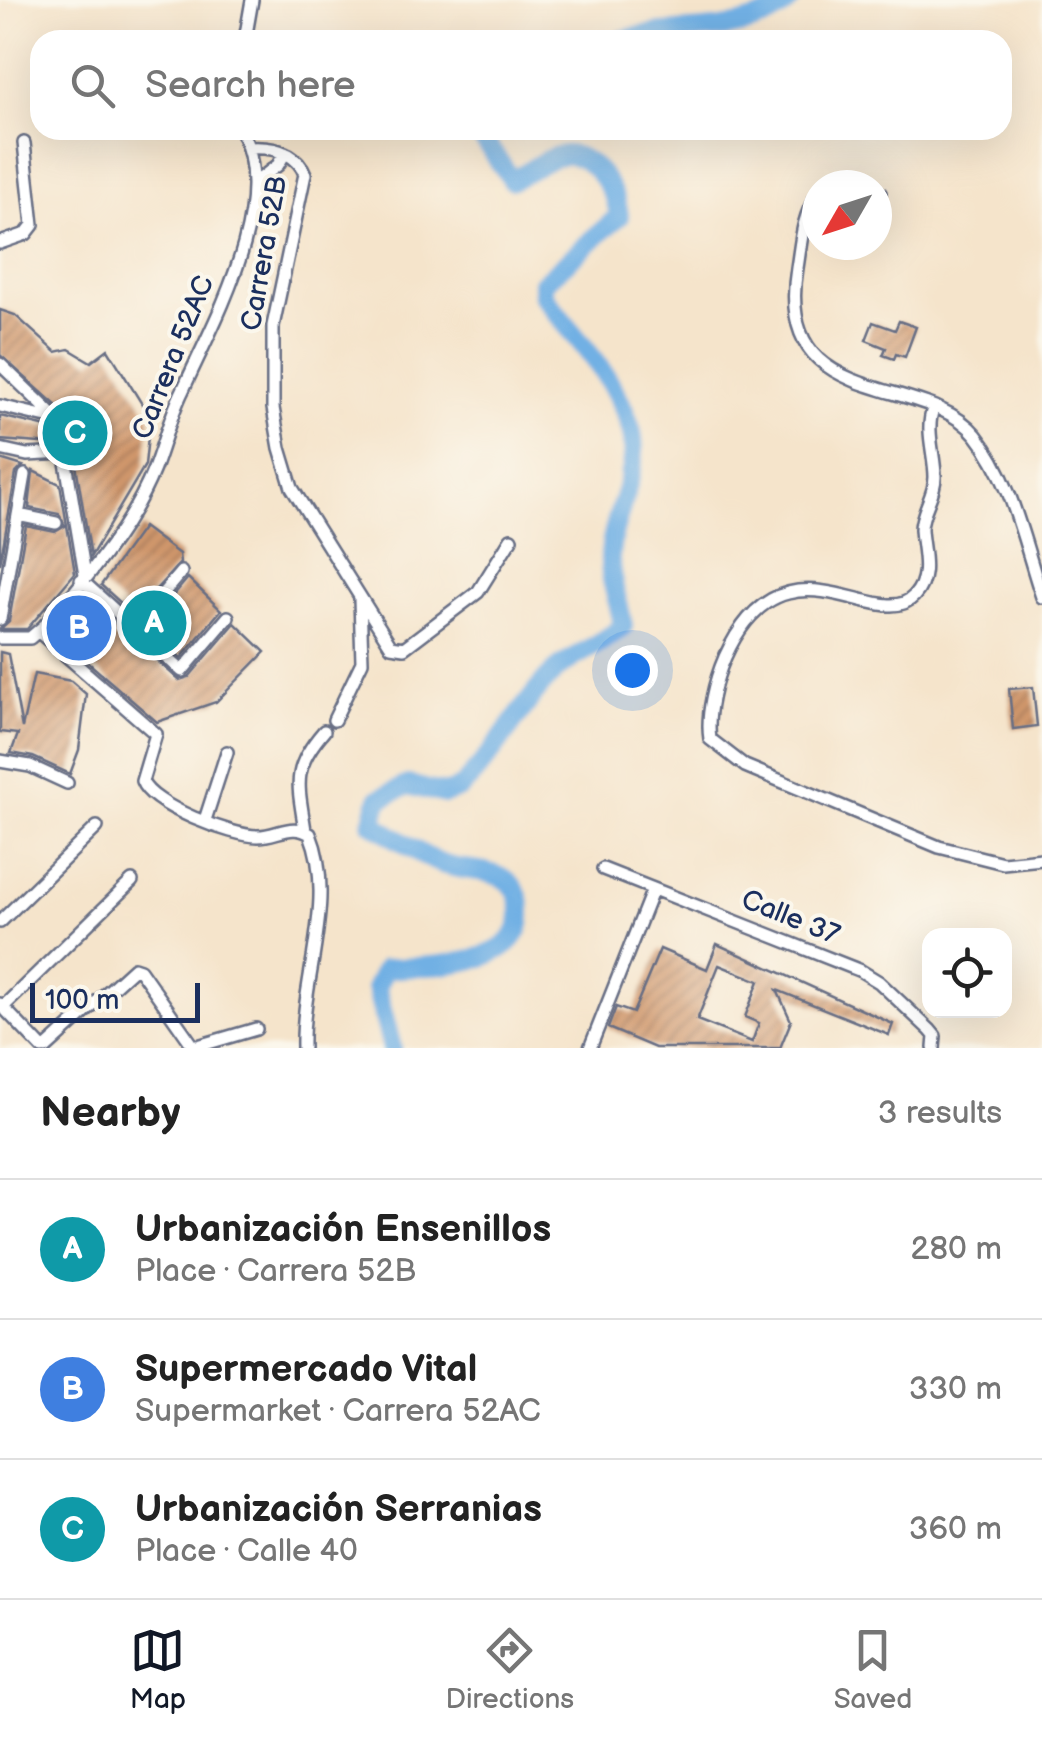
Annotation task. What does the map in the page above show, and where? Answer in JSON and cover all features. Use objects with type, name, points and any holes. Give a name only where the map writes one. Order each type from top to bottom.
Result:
[{"type":"street","points":[[248,30],[252,0]]},
{"type":"street","name":"Carrera 52AC","points":[[39,632],[128,516],[152,473],[178,400],[215,330],[256,182],[246,140]]},
{"type":"street","points":[[0,243],[26,234],[33,224],[24,143]]},
{"type":"street","name":"Carrera 52B","points":[[250,148],[285,153],[302,166],[305,182],[279,286],[271,367],[273,408],[292,488],[391,646],[404,648],[478,592],[511,539]]},
{"type":"street","name":"Carrera 52B","points":[[256,182],[268,175],[285,153]]},
{"type":"street","points":[[802,239],[792,297],[796,319],[807,340],[823,363],[842,376],[951,412],[984,449],[1007,490],[1042,596]]},
{"type":"street","points":[[0,364],[60,420],[83,578],[182,671],[228,617]]},
{"type":"street","points":[[0,406],[60,420]]},
{"type":"street","points":[[933,409],[929,428],[935,482],[920,526],[926,553],[923,580],[914,595],[899,603],[810,591],[771,597],[737,631],[722,664],[708,726],[710,739],[732,760],[939,847],[1003,862],[1042,859]]},
{"type":"street","points":[[0,449],[26,455],[66,452]]},
{"type":"street","points":[[0,619],[24,475]]},
{"type":"street","points":[[18,515],[56,522]]},
{"type":"street","points":[[134,629],[180,572]]},
{"type":"street","points":[[334,720],[354,688],[362,662],[359,595]]},
{"type":"street","points":[[0,638],[17,640],[39,632],[156,734],[142,782],[151,796],[170,808],[248,836],[305,830]]},
{"type":"street","points":[[303,1048],[304,999],[320,886],[316,849],[305,830],[297,784],[300,764],[324,732]]},
{"type":"street","points":[[205,820],[226,752]]},
{"type":"street","points":[[0,761],[30,766],[67,783]]},
{"type":"street","points":[[0,922],[97,827]]},
{"type":"street","name":"Calle 37","points":[[603,868],[861,971],[905,1006],[935,1036],[936,1046]]},
{"type":"street","points":[[132,882],[1,1006],[44,1048],[134,968],[140,970],[193,1048],[256,1029]]},
{"type":"street","points":[[590,1048],[654,889]]},
{"type":"building","points":[[0,310],[15,315],[56,352],[69,349],[91,362],[108,349],[150,417],[145,465],[91,556],[68,416],[0,355]]},
{"type":"building","points":[[899,321],[916,327],[905,357],[896,354],[894,359],[883,355],[886,348],[866,340],[873,322],[895,330]]},
{"type":"building","points":[[0,416],[51,428],[53,444],[0,440]]},
{"type":"building","points":[[0,459],[23,466],[16,473],[0,564]]},
{"type":"building","points":[[33,471],[60,484],[75,573],[27,629],[0,629],[9,621],[26,526],[55,532],[65,526],[59,514],[29,508]]},
{"type":"building","points":[[143,527],[179,554],[180,563],[133,614],[101,585]]},
{"type":"building","points":[[188,578],[221,610],[181,658],[147,627]]},
{"type":"building","points":[[89,600],[179,680],[189,677],[235,623],[265,652],[216,702],[157,722],[61,639]]},
{"type":"building","points":[[0,652],[8,654],[22,728],[34,674],[71,681],[86,694],[79,750],[70,774],[33,757],[11,753],[18,734],[0,732]]},
{"type":"building","points":[[1033,687],[1037,726],[1013,729],[1009,689]]},
{"type":"building","points":[[717,944],[893,1024],[889,1035],[777,990],[791,1021],[780,1048],[655,1048],[608,1028],[616,1007],[633,1013],[660,949],[707,969]],"holes":[[[719,965],[759,981],[745,1017],[759,1023],[752,1042],[697,1020]]]},
{"type":"waterway","points":[[693,30],[754,21],[791,0]]},
{"type":"waterway","points":[[392,1048],[376,987],[385,969],[446,964],[489,954],[506,945],[517,931],[521,908],[516,890],[506,880],[439,863],[372,823],[379,799],[408,785],[445,794],[460,788],[547,679],[623,626],[610,558],[633,461],[631,429],[605,374],[543,295],[543,283],[619,216],[617,206],[601,175],[584,160],[563,155],[551,158],[512,180],[484,140]]},
{"type":"place","name":"Urbanización Serranias","points":[[75,433]]},
{"type":"place","name":"Urbanización Ensenillos","points":[[154,623]]},
{"type":"place","name":"Supermercado Vital","points":[[79,628]]}]
